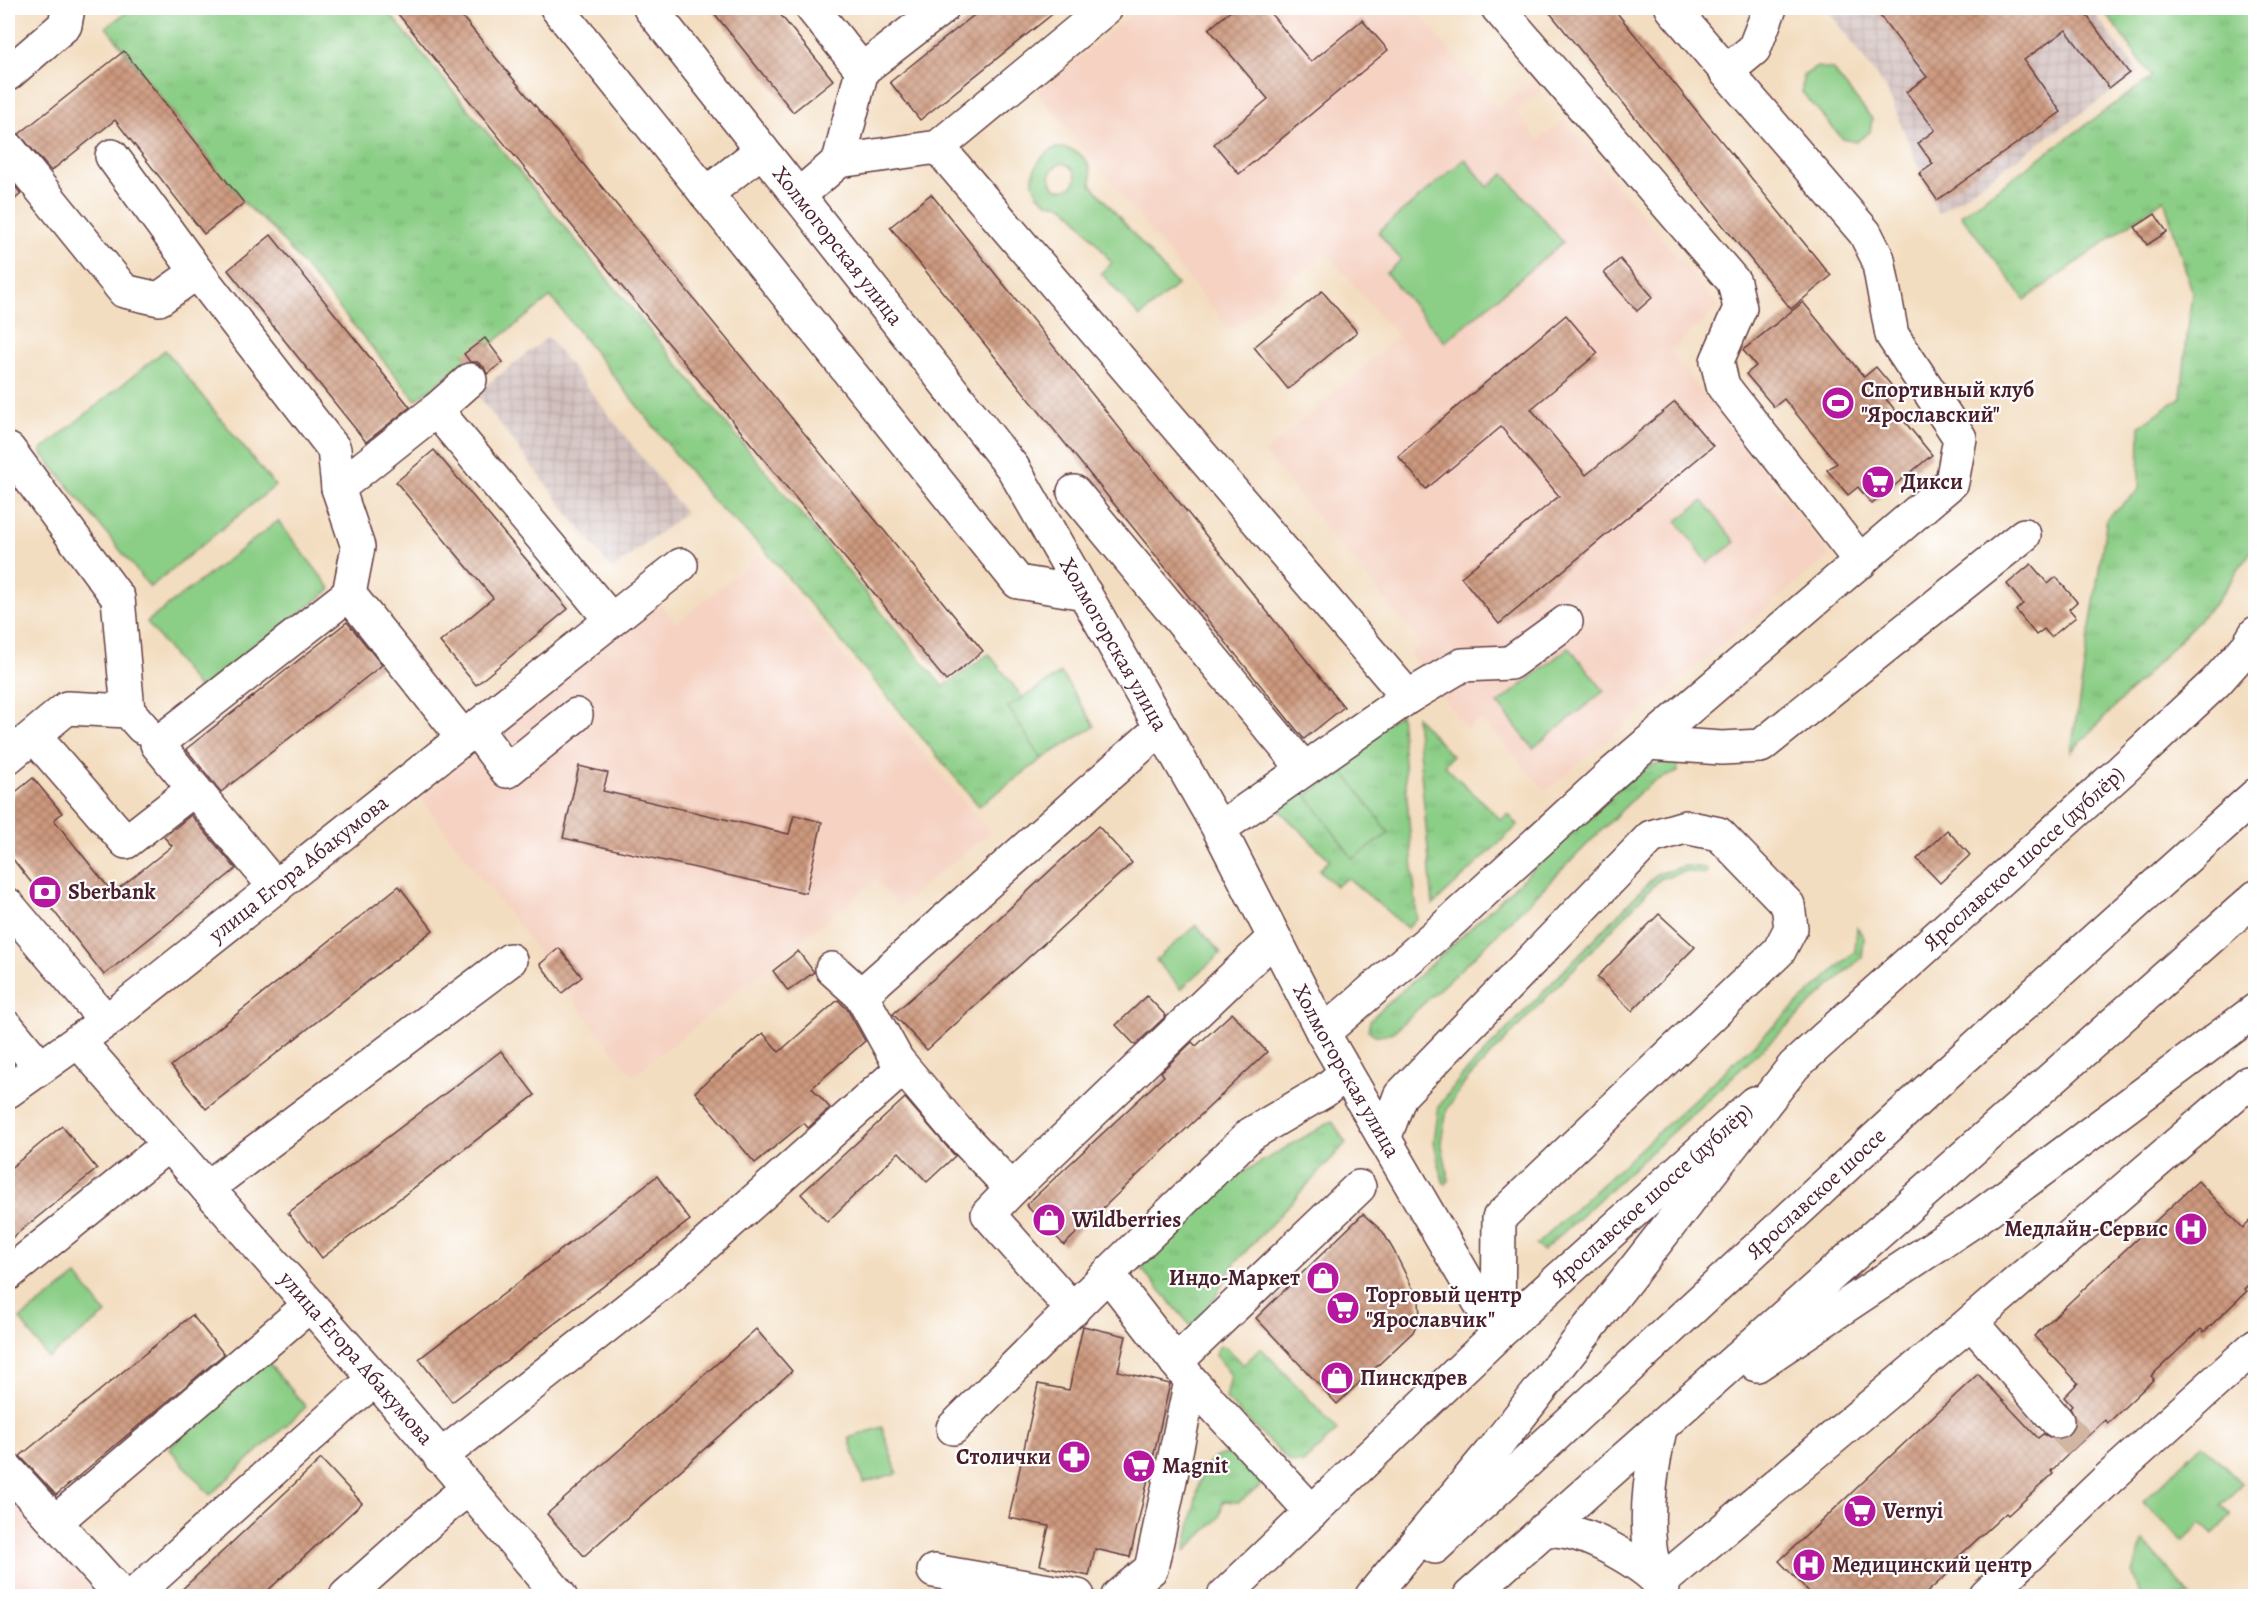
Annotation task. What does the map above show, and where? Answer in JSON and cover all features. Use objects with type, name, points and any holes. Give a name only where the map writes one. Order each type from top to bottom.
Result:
[{"type":"street","points":[[8,74],[65,25],[68,8]]},
{"type":"street","points":[[557,8],[1018,582],[1085,594]]},
{"type":"street","name":"Холмогорская улица","points":[[650,8],[1013,468],[1219,829],[1323,1033],[1498,1334]]},
{"type":"street","points":[[812,8],[862,70]]},
{"type":"street","points":[[839,161],[862,70],[942,8]]},
{"type":"street","points":[[798,196],[839,161],[938,147],[1106,8]]},
{"type":"street","points":[[1498,8],[1734,282],[1740,308],[1717,361],[1723,386],[1861,562]]},
{"type":"street","points":[[1323,1033],[1445,927],[1648,743],[1952,482],[1960,438],[1892,334],[1878,259],[1865,233],[1672,8]]},
{"type":"street","points":[[1726,72],[1754,49],[1770,8]]},
{"type":"street","points":[[938,147],[1408,697]]},
{"type":"street","points":[[8,148],[124,291],[159,299],[197,272]]},
{"type":"street","points":[[706,194],[762,150]]},
{"type":"street","points":[[112,156],[197,272],[334,449],[338,488],[358,547],[349,594],[157,744]]},
{"type":"street","points":[[338,488],[470,380]]},
{"type":"street","points":[[436,410],[611,620]]},
{"type":"street","points":[[8,451],[118,598],[128,711],[276,888]]},
{"type":"street","points":[[1074,492],[1304,770]]},
{"type":"street","points":[[1648,743],[1722,748],[1761,746],[2025,535]]},
{"type":"street","name":"улица Егора Абакумова","points":[[8,1091],[106,1021],[681,565]]},
{"type":"street","points":[[349,594],[469,733],[507,771],[576,715]]},
{"type":"street","points":[[1219,829],[1408,697],[1462,665],[1510,663],[1566,622]]},
{"type":"street","points":[[2216,682],[2256,633]]},
{"type":"street","name":"Ярославское шоссе (дублёр)","points":[[1224,1596],[1498,1334],[2121,771],[2216,682],[2256,654]]},
{"type":"street","points":[[8,757],[67,708],[128,711]]},
{"type":"street","points":[[861,995],[1161,728]]},
{"type":"street","points":[[34,736],[126,842],[194,789]]},
{"type":"street","name":"Ярославское шоссе","points":[[1380,1596],[1928,1090],[2256,795]]},
{"type":"street","points":[[1384,1139],[1400,1096],[1651,837],[1685,827],[1719,834],[1788,905],[1791,928],[1779,951],[1499,1218],[1498,1334]]},
{"type":"street","points":[[1470,1596],[2256,897]]},
{"type":"street","points":[[8,905],[106,1021]]},
{"type":"street","points":[[1072,1310],[988,1214],[1274,938]]},
{"type":"street","points":[[207,1188],[510,960]]},
{"type":"street","points":[[832,969],[861,995],[903,1068],[956,1130],[1012,1189]]},
{"type":"street","points":[[1664,1590],[1650,1549],[1648,1517],[1652,1464],[1660,1429],[1973,1221],[2256,1010]]},
{"type":"street","points":[[8,1028],[40,1067]]},
{"type":"street","name":"улица Егора Абакумова","points":[[78,1041],[376,1380],[560,1596]]},
{"type":"street","name":"Ярославское шоссе (дублёр)","points":[[1372,1596],[1505,1436],[1794,1066]]},
{"type":"street","points":[[440,1457],[671,1275],[903,1068]]},
{"type":"street","points":[[953,1428],[1251,1134],[1324,1091],[1346,1073]]},
{"type":"street","points":[[1664,1590],[2248,1083],[2256,1090]]},
{"type":"street","points":[[8,1274],[169,1144]]},
{"type":"street","points":[[1118,1596],[1151,1569],[1184,1371],[1359,1188]]},
{"type":"street","points":[[1108,1274],[1184,1371],[1312,1512]]},
{"type":"street","points":[[55,1522],[310,1305]]},
{"type":"street","points":[[1971,1322],[2057,1421]]},
{"type":"street","points":[[1986,1596],[2109,1478],[2256,1345]]},
{"type":"street","points":[[133,1596],[356,1395],[376,1380]]},
{"type":"street","points":[[8,1470],[122,1596]]},
{"type":"street","points":[[346,1596],[468,1489]]},
{"type":"street","points":[[1544,1529],[1589,1538],[1633,1562],[1664,1590]]},
{"type":"street","points":[[934,1571],[1078,1596]]},
{"type":"shaded area","points":[[1139,8],[1415,8],[1496,109],[1533,80],[1541,90],[1515,111],[1538,140],[1564,120],[1719,308],[1670,351],[1829,556],[1546,791],[1480,719],[1467,729],[1410,654],[1421,643],[1264,453],[1398,337],[1326,252],[1231,331],[1038,92]]},
{"type":"shaded area","points":[[1826,8],[2090,8],[2139,73],[1938,214],[1887,90]]},
{"type":"shaded area","points":[[548,337],[685,513],[612,570],[476,393]]},
{"type":"shaded area","points":[[760,555],[989,833],[899,906],[876,880],[633,1076],[566,990],[559,949],[544,960],[420,798],[659,602],[677,623]]},
{"type":"shaded area","points":[[8,1495],[59,1554],[98,1596],[8,1596]]},
{"type":"green space","points":[[133,8],[385,8],[943,687],[989,654],[1023,698],[1008,707],[1042,759],[979,806],[764,549],[712,500],[551,297],[490,345],[464,354],[468,359],[416,400],[274,230],[244,203],[106,27]]},
{"type":"green space","points":[[2102,8],[2255,8],[2256,544],[2217,601],[2071,752],[2107,518],[2139,490],[2140,426],[2181,397],[2192,291],[2164,199],[2025,300],[1961,215],[2152,77]]},
{"type":"green space","points":[[1817,67],[1832,69],[1872,119],[1870,132],[1856,142],[1843,139],[1802,92],[1803,76]]},
{"type":"green space","points":[[1056,148],[1064,148],[1083,157],[1090,169],[1091,184],[1177,285],[1140,317],[1101,273],[1112,263],[1088,232],[1068,209],[1062,205],[1047,202],[1035,188],[1034,172],[1048,152]],"holes":[[[1062,163],[1069,166],[1076,175],[1073,185],[1069,188],[1055,188],[1050,177],[1052,170]]]},
{"type":"green space","points":[[1465,159],[1488,187],[1504,174],[1563,242],[1445,342],[1386,273],[1401,260],[1378,232]]},
{"type":"green space","points":[[165,350],[275,486],[150,587],[40,451]]},
{"type":"green space","points":[[1703,501],[1735,542],[1708,563],[1677,521]]},
{"type":"green space","points":[[278,521],[331,589],[200,690],[147,622]]},
{"type":"green space","points":[[1569,647],[1604,691],[1533,748],[1498,704]]},
{"type":"green space","points":[[1061,673],[1095,726],[1042,759],[1008,707]]},
{"type":"green space","points":[[1400,714],[1417,918],[1407,928],[1348,878],[1336,886],[1319,870],[1330,860],[1274,805]]},
{"type":"green space","points":[[1416,717],[1452,756],[1444,765],[1501,820],[1508,814],[1518,825],[1433,905]]},
{"type":"green space","points":[[1676,761],[1678,772],[1654,781],[1637,795],[1480,951],[1394,1031],[1385,1035],[1375,1035],[1368,1030],[1370,1021],[1376,1014],[1640,769]]},
{"type":"green space","points":[[1343,771],[1389,833],[1353,859],[1307,796]]},
{"type":"green space","points":[[1685,866],[1705,868],[1707,871],[1705,874],[1686,871],[1660,879],[1466,1081],[1447,1109],[1441,1141],[1449,1180],[1446,1184],[1443,1182],[1434,1142],[1439,1106],[1461,1077],[1657,874]]},
{"type":"green space","points":[[1196,925],[1221,953],[1181,989],[1156,960]]},
{"type":"green space","points":[[1857,927],[1864,938],[1862,957],[1543,1251],[1536,1245],[1855,951]]},
{"type":"green space","points":[[1332,1121],[1346,1143],[1235,1263],[1203,1317],[1191,1326],[1140,1267],[1228,1181]]},
{"type":"green space","points":[[77,1276],[106,1314],[48,1358],[20,1319]]},
{"type":"green space","points":[[1220,1346],[1226,1347],[1243,1365],[1261,1348],[1338,1430],[1303,1463],[1290,1462],[1226,1399],[1231,1375],[1216,1356],[1216,1350]]},
{"type":"green space","points":[[267,1361],[306,1407],[210,1495],[169,1448]]},
{"type":"green space","points":[[882,1427],[897,1473],[863,1483],[849,1438]]},
{"type":"green space","points":[[2202,1444],[2242,1484],[2221,1505],[2231,1515],[2213,1534],[2201,1523],[2183,1541],[2143,1502]]},
{"type":"green space","points":[[1227,1454],[1239,1457],[1267,1481],[1239,1502],[1223,1501],[1220,1517],[1185,1551],[1201,1475],[1211,1460]]},
{"type":"green space","points":[[2143,1540],[2190,1596],[2140,1596],[2133,1573]]},
{"type":"building","points":[[393,8],[455,8],[983,651],[946,681]]},
{"type":"building","points":[[710,8],[775,8],[833,80],[793,112]]},
{"type":"building","points":[[983,8],[1060,8],[920,120],[890,82]]},
{"type":"building","points":[[1234,8],[1266,8],[1311,62],[1362,20],[1388,50],[1239,174],[1214,144],[1268,99],[1209,29]]},
{"type":"building","points":[[1546,8],[1613,8],[1831,276],[1791,309]]},
{"type":"building","points":[[1874,8],[2066,8],[2072,16],[2082,9],[2129,73],[2109,88],[2066,30],[2024,60],[2061,112],[1937,200],[1919,174],[1933,164],[1918,143],[1935,130],[1906,92],[1927,77]]},
{"type":"building","points":[[124,51],[244,203],[204,234],[115,120],[51,171],[19,134]]},
{"type":"building","points":[[8,177],[21,194],[8,205]]},
{"type":"building","points":[[931,194],[1344,707],[1304,739],[890,227]]},
{"type":"building","points":[[2155,214],[2167,232],[2147,245],[2135,227]]},
{"type":"building","points":[[271,235],[410,407],[366,442],[228,270]]},
{"type":"building","points":[[1620,259],[1653,297],[1637,311],[1604,273]]},
{"type":"building","points":[[1322,291],[1357,332],[1288,389],[1254,347]]},
{"type":"building","name":"Спортивный клуб \"Ярославский\"","points":[[1803,302],[1864,377],[1876,367],[1896,391],[1886,399],[1932,455],[1872,504],[1858,487],[1848,495],[1827,470],[1837,463],[1784,399],[1774,407],[1746,374],[1756,366],[1743,350]]},
{"type":"building","points":[[1566,315],[1598,353],[1531,409],[1586,475],[1675,402],[1713,446],[1499,624],[1461,577],[1559,496],[1501,427],[1426,489],[1398,456]]},
{"type":"building","points":[[485,338],[503,362],[487,374],[484,367],[477,362],[470,362],[464,354]]},
{"type":"building","points":[[434,450],[568,609],[476,685],[440,642],[493,598],[396,482]]},
{"type":"building","points":[[2031,564],[2048,584],[2056,577],[2077,602],[2069,609],[2076,617],[2051,637],[2044,629],[2036,635],[2016,610],[2023,604],[2007,584]]},
{"type":"building","points":[[347,622],[382,665],[221,792],[186,749]]},
{"type":"building","points":[[579,766],[608,773],[603,791],[789,834],[794,815],[822,822],[806,893],[563,838]]},
{"type":"building","points":[[33,778],[62,813],[54,820],[113,893],[172,846],[164,837],[191,815],[236,869],[104,975],[8,853],[8,798]]},
{"type":"building","points":[[1098,826],[1132,863],[927,1050],[893,1014]]},
{"type":"building","points":[[1947,830],[1970,855],[1940,883],[1917,859]]},
{"type":"building","points":[[399,886],[433,930],[206,1109],[171,1066]]},
{"type":"building","points":[[1659,914],[1695,947],[1632,1011],[1597,977]]},
{"type":"building","points":[[559,948],[582,977],[562,993],[540,964]]},
{"type":"building","points":[[798,951],[814,972],[788,991],[773,971]]},
{"type":"building","points":[[1147,996],[1166,1016],[1135,1045],[1116,1025]]},
{"type":"building","points":[[838,1000],[847,1009],[865,1041],[812,1088],[830,1108],[808,1128],[804,1123],[755,1163],[695,1092],[763,1033],[779,1052]]},
{"type":"building","points":[[1232,1013],[1267,1052],[1064,1245],[1026,1205],[1164,1076],[1161,1072],[1192,1042],[1196,1046]]},
{"type":"building","points":[[501,1051],[535,1095],[322,1258],[288,1213]]},
{"type":"building","points":[[905,1098],[955,1156],[927,1182],[899,1152],[827,1222],[801,1194]]},
{"type":"building","points":[[62,1126],[97,1169],[8,1241],[8,1170]]},
{"type":"building","points":[[657,1176],[690,1220],[452,1402],[419,1359]]},
{"type":"building","points":[[2198,1181],[2243,1228],[2256,1216],[2256,1278],[2244,1289],[2247,1291],[2204,1332],[2201,1329],[2151,1376],[2154,1379],[2108,1423],[2105,1420],[2051,1471],[2053,1474],[1956,1559],[1960,1563],[1923,1596],[1813,1596],[1779,1561],[1978,1374],[2038,1438],[2043,1434],[2050,1438],[2060,1439],[2070,1435],[2074,1428],[2075,1418],[2070,1408],[2072,1406],[2064,1397],[2078,1383],[2034,1336]]},
{"type":"building","name":"Торговый центр \"Ярославчик\"","points":[[1363,1214],[1383,1232],[1394,1251],[1419,1301],[1420,1316],[1413,1332],[1337,1404],[1256,1318]]},
{"type":"building","points":[[192,1315],[224,1354],[56,1495],[20,1456]]},
{"type":"building","points":[[1083,1326],[1126,1336],[1118,1371],[1170,1384],[1130,1557],[1095,1549],[1089,1576],[1040,1565],[1049,1526],[1009,1518],[1038,1384],[1069,1390]]},
{"type":"building","points":[[756,1329],[792,1371],[584,1556],[547,1514]]},
{"type":"building","points":[[321,1459],[362,1503],[262,1596],[175,1596]]},
{"type":"tunnel","points":[[2057,1421],[2079,1444]]},
{"type":"place","name":"Спортивный клуб \"Ярославский\"","points":[[1838,403]]},
{"type":"place","name":"Дикси","points":[[1878,482]]},
{"type":"place","name":"Sberbank","points":[[45,892]]},
{"type":"place","name":"Wildberries","points":[[1049,1220]]},
{"type":"place","name":"Медлайн-Сервис","points":[[2191,1229]]},
{"type":"place","name":"Индо-Маркет","points":[[1323,1278]]},
{"type":"place","name":"Торговый центр \"Ярославчик\"","points":[[1343,1308]]},
{"type":"place","name":"Пинскдрев","points":[[1337,1378]]},
{"type":"place","name":"Столички","points":[[1074,1457]]},
{"type":"place","name":"Magnit","points":[[1139,1466]]},
{"type":"place","name":"Vernyi","points":[[1860,1511]]},
{"type":"place","name":"Медицинский центр","points":[[1809,1565]]}]
